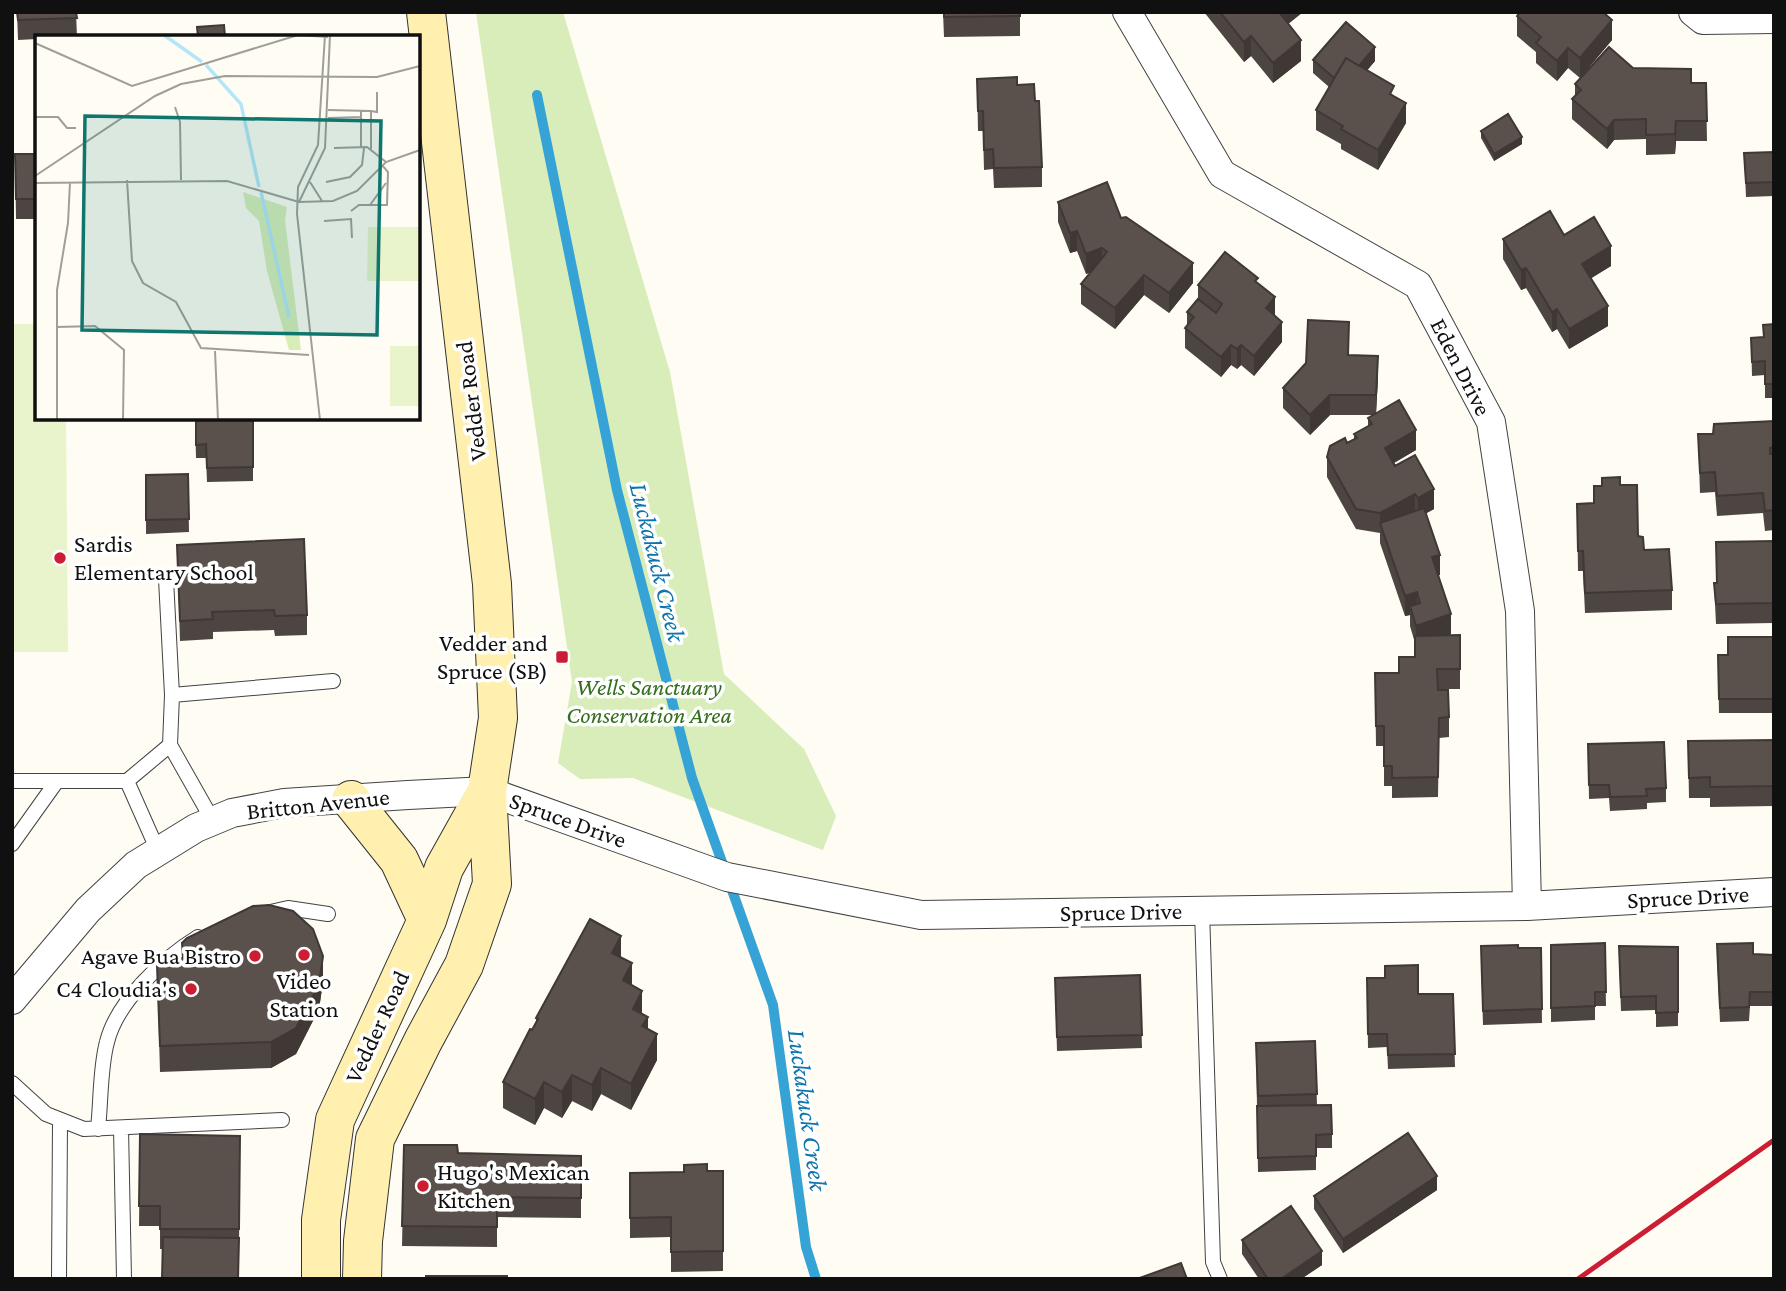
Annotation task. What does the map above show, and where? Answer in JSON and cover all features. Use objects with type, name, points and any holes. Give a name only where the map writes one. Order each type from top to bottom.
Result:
[{"type":"main road","name":"Vedder Road","points":[[362,1279],[363,1241],[376,1139],[423,1041],[464,965],[492,884],[487,791],[498,718],[492,584],[426,12]]},
{"type":"main road","name":"Vedder Road","points":[[321,1279],[321,1220],[335,1120],[427,920],[444,868],[487,791]]},
{"type":"main road","points":[[351,800],[399,860],[427,920]]},
{"type":"street","name":"Eden Drive","points":[[1127,12],[1222,174],[1418,285],[1491,422],[1520,611],[1527,906]]},
{"type":"street","points":[[1693,12],[1703,20],[1774,19]]},
{"type":"street","name":"Britton Avenue","points":[[12,1000],[88,910],[136,865],[196,828],[232,813],[284,803],[487,791]]},
{"type":"street","name":"Spruce Drive","points":[[487,791],[727,877],[921,915],[1527,906],[1774,892]]},
{"type":"lane","points":[[166,579],[172,695],[170,745],[213,821]]},
{"type":"lane","points":[[172,695],[333,681]]},
{"type":"lane","points":[[12,781],[127,781],[170,745]]},
{"type":"lane","points":[[12,844],[57,781]]},
{"type":"lane","points":[[127,781],[158,851]]},
{"type":"lane","points":[[253,916],[288,908],[328,914]]},
{"type":"lane","points":[[1202,910],[1213,1262],[1220,1279]]},
{"type":"lane","points":[[98,1129],[106,1043],[113,1025],[132,995],[179,948],[208,930]]},
{"type":"lane","points":[[12,1083],[46,1114],[84,1129],[282,1120]]},
{"type":"lane","points":[[60,1121],[60,1279]]},
{"type":"lane","points":[[121,1128],[124,1279]]},
{"type":"green space","name":"Wells Sanctuary Conservation Area","points":[[476,12],[563,12],[670,372],[724,674],[804,749],[836,816],[823,850],[633,778],[580,779],[558,763],[572,682]]},
{"type":"green space","points":[[12,324],[35,324],[35,420],[66,420],[68,652],[12,652]]},
{"type":"building","points":[[17,12],[76,12],[77,18],[18,20]]},
{"type":"building","points":[[944,12],[1020,12],[1020,16],[944,17]]},
{"type":"building","points":[[1220,12],[1279,12],[1301,40],[1273,63],[1251,36],[1244,42]]},
{"type":"building","points":[[1520,12],[1603,12],[1612,20],[1580,58],[1568,48],[1557,61],[1536,43],[1541,37],[1517,16]]},
{"type":"building","points":[[1346,22],[1375,47],[1359,66],[1346,58],[1334,78],[1313,60]]},
{"type":"building","points":[[224,25],[225,35],[198,35],[197,27]]},
{"type":"building","points":[[1609,47],[1633,68],[1691,69],[1691,83],[1706,83],[1707,121],[1676,121],[1675,134],[1646,135],[1646,119],[1614,120],[1607,129],[1572,99],[1581,90],[1575,84]]},
{"type":"building","points":[[1346,58],[1394,86],[1390,94],[1406,103],[1378,150],[1341,129],[1343,126],[1316,110]]},
{"type":"building","points":[[1017,77],[1017,85],[1034,84],[1035,101],[1039,101],[1042,167],[994,168],[993,149],[984,150],[983,111],[978,111],[977,79]]},
{"type":"building","points":[[1508,114],[1522,137],[1494,154],[1481,131]]},
{"type":"building","points":[[1774,152],[1774,182],[1746,183],[1744,153]]},
{"type":"building","points":[[15,154],[35,154],[35,199],[16,199]]},
{"type":"building","points":[[1107,182],[1121,218],[1126,217],[1193,263],[1169,293],[1144,275],[1115,308],[1081,284],[1107,252],[1102,248],[1086,254],[1077,231],[1070,233],[1058,202]]},
{"type":"building","points":[[1550,211],[1564,235],[1594,217],[1611,246],[1582,264],[1608,306],[1569,329],[1557,309],[1552,312],[1526,268],[1521,270],[1503,239]]},
{"type":"building","points":[[1225,252],[1258,278],[1255,281],[1275,297],[1266,308],[1282,322],[1254,356],[1241,345],[1237,349],[1231,345],[1221,357],[1185,328],[1194,317],[1187,312],[1198,299],[1216,313],[1222,304],[1198,285]]},
{"type":"building","points":[[1308,320],[1349,322],[1348,355],[1378,356],[1376,395],[1330,395],[1310,415],[1283,388],[1306,363]]},
{"type":"building","points":[[1774,324],[1774,384],[1765,384],[1765,361],[1752,362],[1751,338],[1764,337],[1763,325]]},
{"type":"building","points":[[1399,400],[1416,430],[1385,448],[1395,466],[1415,455],[1434,489],[1418,498],[1415,494],[1380,513],[1356,509],[1327,457],[1330,446],[1345,438],[1347,443],[1357,438],[1354,434],[1372,424],[1368,418]]},
{"type":"building","points":[[196,420],[253,420],[253,467],[207,468],[206,444],[196,445]]},
{"type":"building","points":[[1774,421],[1774,447],[1770,448],[1770,454],[1774,454],[1774,510],[1765,511],[1763,493],[1717,496],[1715,472],[1700,473],[1698,434],[1713,434],[1714,424]]},
{"type":"building","points":[[188,474],[189,519],[146,520],[146,475]]},
{"type":"building","points":[[1620,477],[1620,485],[1637,485],[1638,536],[1643,537],[1644,550],[1669,549],[1672,590],[1585,593],[1583,551],[1578,551],[1577,504],[1594,503],[1594,486],[1602,486],[1602,478]]},
{"type":"building","points":[[1424,508],[1440,555],[1432,557],[1451,614],[1416,626],[1410,606],[1420,603],[1417,592],[1405,596],[1380,523]]},
{"type":"building","points":[[304,539],[307,615],[275,616],[274,610],[212,612],[213,619],[180,621],[177,545]]},
{"type":"building","points":[[1774,541],[1774,603],[1716,604],[1716,542]]},
{"type":"building","points":[[1460,635],[1460,669],[1437,669],[1438,690],[1448,690],[1449,717],[1439,718],[1438,777],[1392,778],[1392,766],[1384,766],[1384,726],[1376,726],[1375,673],[1399,673],[1399,657],[1415,657],[1415,636]]},
{"type":"building","points":[[1728,637],[1773,637],[1774,699],[1719,699],[1718,655],[1728,655]]},
{"type":"building","points":[[1774,740],[1774,786],[1710,787],[1710,777],[1689,778],[1688,741]]},
{"type":"building","points":[[1664,742],[1666,788],[1646,789],[1647,796],[1610,797],[1609,785],[1589,785],[1588,744]]},
{"type":"building","points":[[269,905],[293,911],[313,929],[323,956],[319,984],[296,1028],[271,1042],[160,1046],[157,965],[170,964],[170,959],[183,958],[182,943],[187,938],[253,906]]},
{"type":"building","points":[[590,919],[621,936],[612,953],[632,963],[623,980],[642,991],[633,1009],[648,1017],[642,1026],[657,1034],[631,1084],[601,1068],[592,1085],[572,1075],[562,1092],[544,1082],[535,1099],[503,1082]]},
{"type":"building","points":[[1605,943],[1606,992],[1595,992],[1595,1006],[1551,1008],[1551,945]]},
{"type":"building","points":[[1753,943],[1753,954],[1774,955],[1774,992],[1750,992],[1749,1007],[1720,1008],[1717,944]]},
{"type":"building","points":[[1518,945],[1518,948],[1541,948],[1542,1009],[1483,1011],[1481,946]]},
{"type":"building","points":[[1619,946],[1678,947],[1678,1012],[1656,1013],[1656,996],[1621,997]]},
{"type":"building","points":[[1418,965],[1418,994],[1453,994],[1455,1054],[1388,1055],[1387,1034],[1368,1034],[1367,978],[1385,978],[1385,966]]},
{"type":"building","points":[[1140,975],[1142,1035],[1057,1037],[1055,978]]},
{"type":"building","points":[[1315,1041],[1317,1094],[1258,1096],[1256,1043]]},
{"type":"building","points":[[1331,1105],[1332,1134],[1316,1135],[1316,1156],[1258,1158],[1257,1106]]},
{"type":"building","points":[[1408,1133],[1437,1176],[1343,1239],[1314,1196]]},
{"type":"building","points":[[140,1134],[240,1136],[239,1229],[160,1229],[160,1206],[139,1206]]},
{"type":"building","points":[[404,1145],[457,1145],[458,1153],[581,1156],[581,1198],[497,1197],[497,1227],[402,1226]]},
{"type":"building","points":[[707,1164],[707,1171],[723,1171],[723,1251],[671,1252],[671,1217],[630,1218],[630,1173],[684,1172],[684,1165]]},
{"type":"building","points":[[1291,1206],[1322,1251],[1281,1279],[1268,1279],[1242,1240]]},
{"type":"building","points":[[163,1237],[239,1238],[238,1279],[162,1279]]},
{"type":"building","points":[[1181,1263],[1187,1279],[1137,1279]]},
{"type":"building","points":[[426,1276],[507,1276],[507,1279],[426,1279]]},
{"type":"waterway","name":"Luckakuck Creek","points":[[537,95],[617,490],[692,778],[773,1005],[806,1247],[816,1279]]},
{"type":"railway","points":[[1578,1279],[1774,1140]]},
{"type":"place","name":"Sardis Elementary School","points":[[60,558]]},
{"type":"place","name":"Vedder and Spruce (SB)","points":[[562,657]]},
{"type":"place","name":"Video Station","points":[[304,955]]},
{"type":"place","name":"Agave Bua Bistro","points":[[255,956]]},
{"type":"place","name":"C4 Cloudia's","points":[[191,989]]},
{"type":"place","name":"Hugo's Mexican Kitchen","points":[[423,1186]]}]
